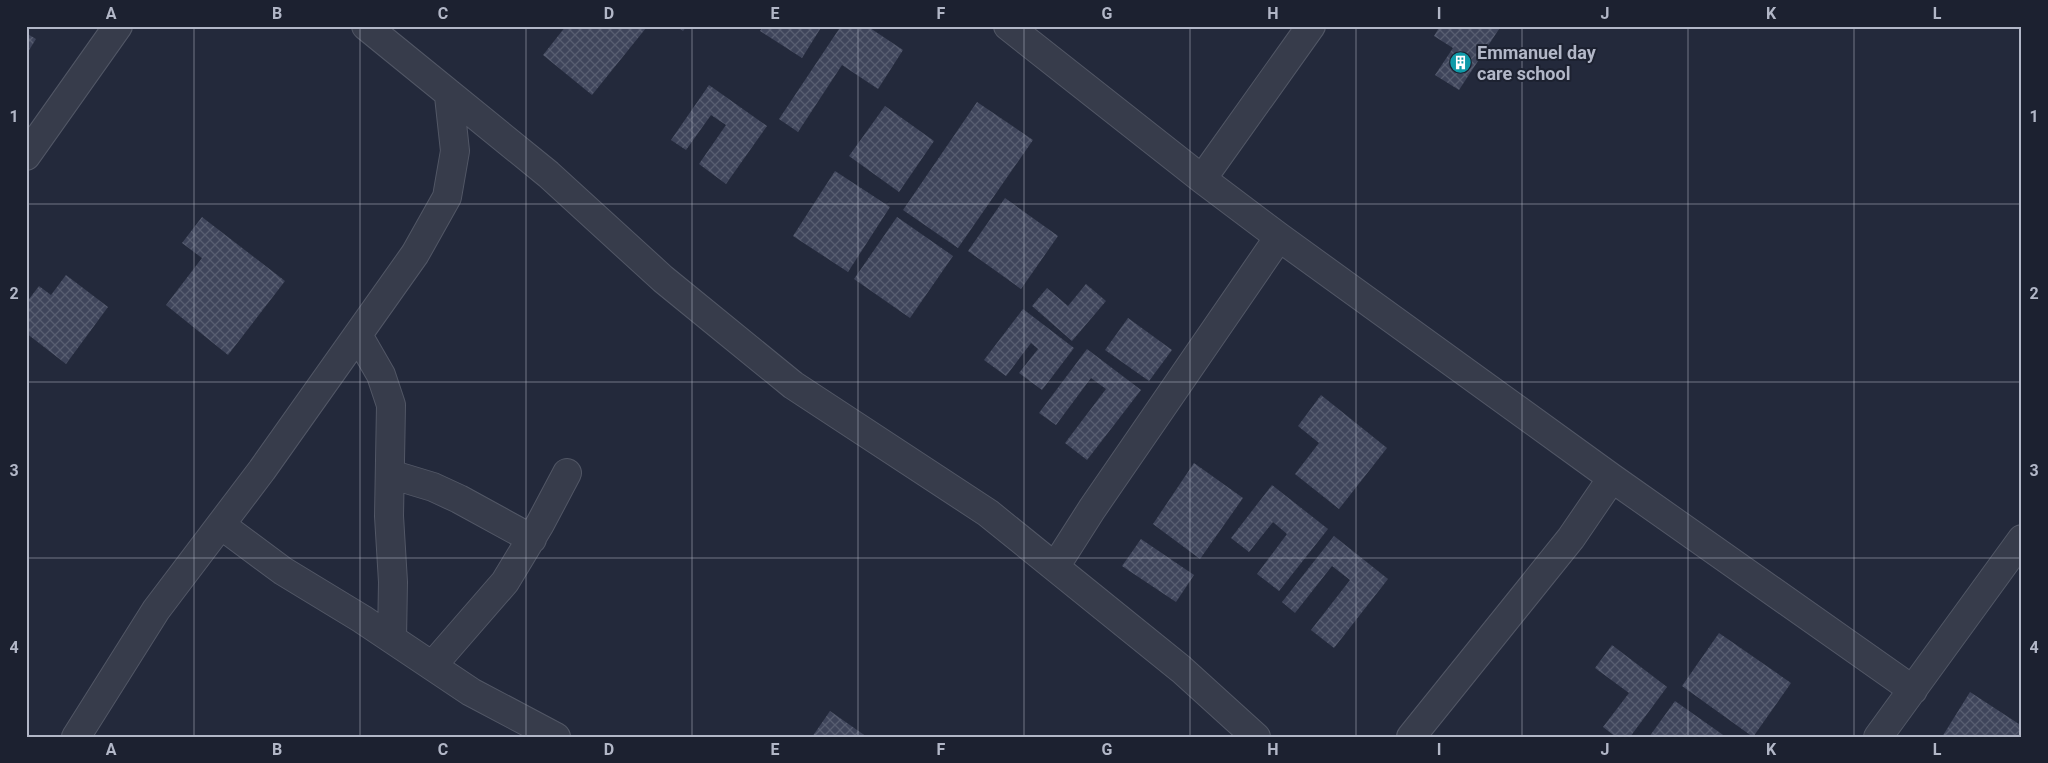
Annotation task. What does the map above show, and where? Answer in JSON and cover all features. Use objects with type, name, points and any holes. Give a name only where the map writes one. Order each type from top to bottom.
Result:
[{"type":"street","points":[[26,156],[118,26]]},
{"type":"street","points":[[366,26],[449,96],[548,174],[663,279],[793,385],[988,513],[1181,668],[1256,737]]},
{"type":"street","points":[[1008,26],[1202,179],[1279,237],[1612,478],[1913,690]]},
{"type":"street","points":[[1202,179],[1310,26]]},
{"type":"street","points":[[76,737],[156,610],[268,462],[415,254],[447,197],[454,152],[449,96]]},
{"type":"street","points":[[1055,567],[1092,509],[1279,237]]},
{"type":"street","points":[[358,335],[381,375],[392,405],[389,516],[393,582],[392,639]]},
{"type":"street","points":[[432,666],[505,582],[532,539],[567,473]]},
{"type":"street","points":[[390,474],[433,487],[532,539]]},
{"type":"street","points":[[1412,737],[1571,538],[1612,478]]},
{"type":"street","points":[[221,525],[283,571],[362,619],[471,692],[556,737]]},
{"type":"street","points":[[1878,737],[2022,539]]},
{"type":"building","points":[[566,26],[644,26],[646,28],[592,95],[543,55]]},
{"type":"building","points":[[676,26],[687,26],[683,31]]},
{"type":"building","points":[[763,26],[822,26],[802,58],[760,31]]},
{"type":"building","points":[[841,26],[867,26],[903,50],[878,89],[842,65],[798,132],[779,119]]},
{"type":"building","name":"Emmanuel day care school","points":[[1440,26],[1501,26],[1459,90],[1435,75],[1453,48],[1434,36]]},
{"type":"building","points":[[26,33],[36,39],[26,55]]},
{"type":"building","points":[[709,85],[767,126],[726,184],[699,164],[726,125],[711,115],[686,150],[671,140]]},
{"type":"building","points":[[977,102],[1033,140],[958,248],[903,210]]},
{"type":"building","points":[[885,106],[934,141],[899,192],[849,156]]},
{"type":"building","points":[[835,171],[890,207],[848,272],[793,236]]},
{"type":"building","points":[[1005,198],[1058,236],[1021,289],[968,251]]},
{"type":"building","points":[[202,217],[285,281],[228,355],[166,305],[202,258],[182,243]]},
{"type":"building","points":[[897,217],[953,256],[910,318],[854,279]]},
{"type":"building","points":[[66,275],[108,307],[66,364],[26,333],[26,303],[39,286],[51,295]]},
{"type":"building","points":[[1086,284],[1106,301],[1072,341],[1032,306],[1047,288],[1068,306]]},
{"type":"building","points":[[1023,309],[1074,348],[1042,390],[1019,373],[1038,349],[1031,343],[1006,376],[984,360]]},
{"type":"building","points":[[1128,318],[1172,350],[1149,381],[1105,350]]},
{"type":"building","points":[[1087,349],[1141,390],[1087,460],[1065,443],[1106,389],[1091,378],[1056,425],[1039,413]]},
{"type":"building","points":[[1321,395],[1387,448],[1339,509],[1295,474],[1319,443],[1298,426]]},
{"type":"building","points":[[1194,463],[1243,498],[1200,559],[1153,524]]},
{"type":"building","points":[[1272,485],[1328,529],[1279,591],[1257,574],[1287,534],[1273,522],[1249,552],[1231,538]]},
{"type":"building","points":[[1334,536],[1388,579],[1334,648],[1311,630],[1350,580],[1332,566],[1295,613],[1282,602]]},
{"type":"building","points":[[1141,539],[1194,575],[1176,602],[1122,566]]},
{"type":"building","points":[[1719,633],[1791,683],[1753,737],[1682,686]]},
{"type":"building","points":[[1612,645],[1667,687],[1630,737],[1616,737],[1603,727],[1629,693],[1595,668]]},
{"type":"building","points":[[1970,692],[2022,726],[2022,737],[1942,737]]},
{"type":"building","points":[[1675,701],[1726,737],[1649,737]]},
{"type":"building","points":[[830,711],[867,737],[812,737]]},
{"type":"place","name":"Emmanuel day care school","points":[[1461,62]]}]
